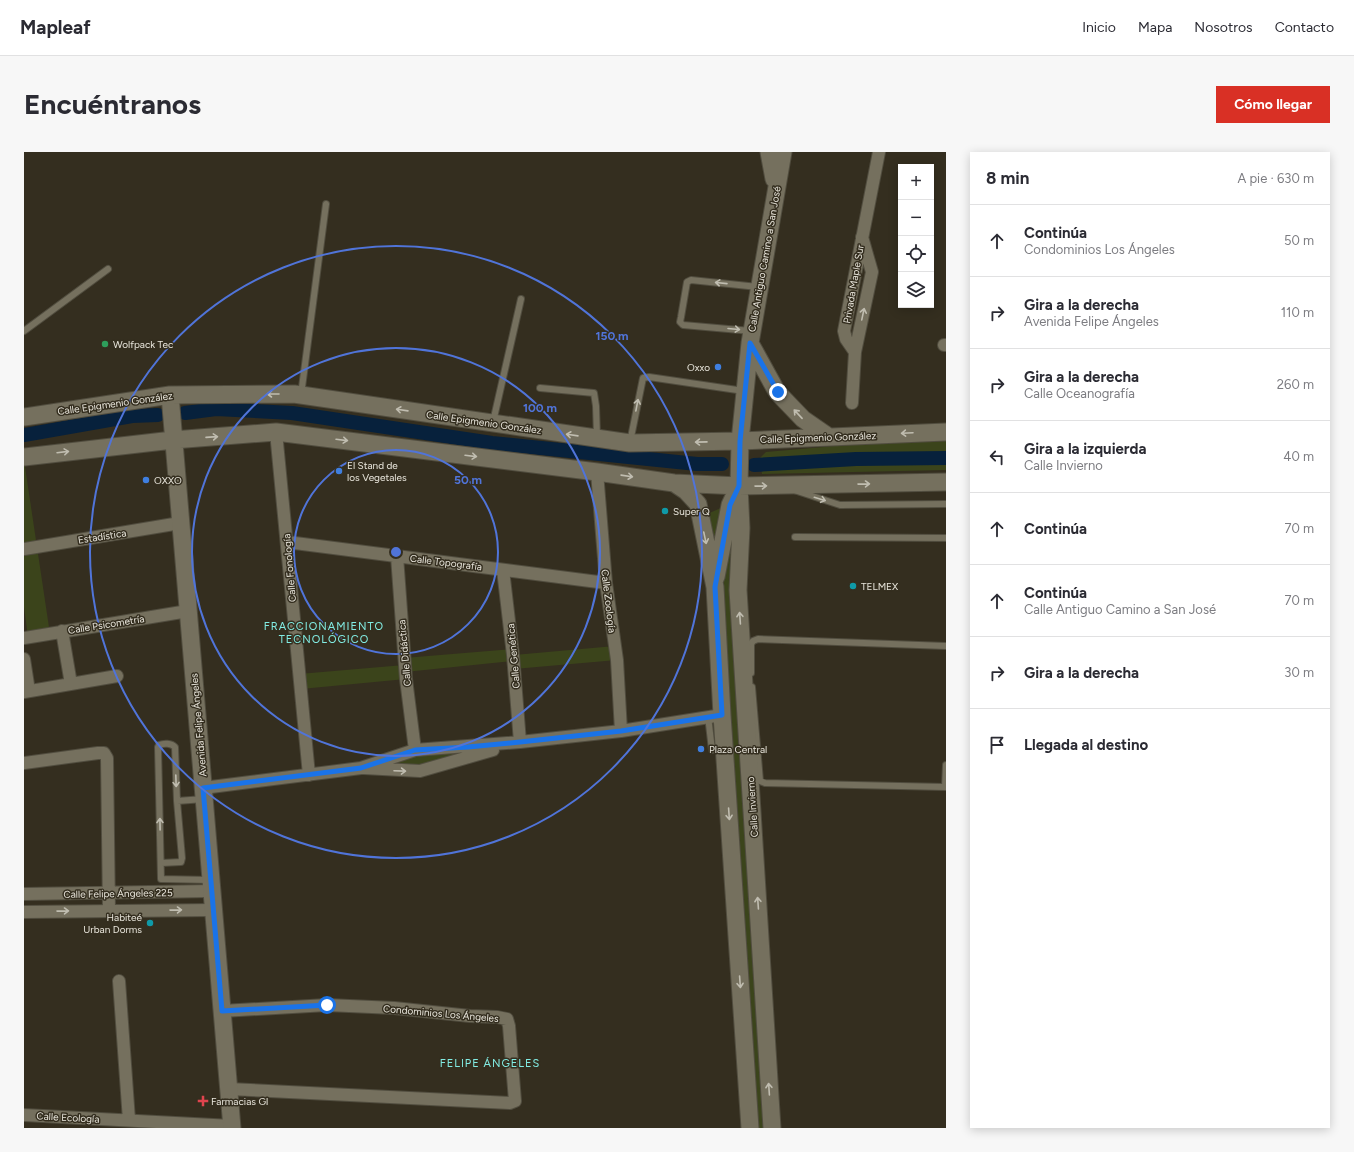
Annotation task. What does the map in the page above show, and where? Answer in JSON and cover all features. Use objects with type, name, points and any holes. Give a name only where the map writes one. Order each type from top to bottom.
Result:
[{"type":"street","points":[[769,152],[776,191]]},
{"type":"street","name":"Calle Antiguo Camino a San José","points":[[739,483],[740,444],[751,337],[783,152]]},
{"type":"street","name":"Privada Maple Sur","points":[[855,352],[844,332],[879,152]]},
{"type":"street","name":"Privada Maple Sur","points":[[852,403],[855,352],[872,272],[862,236]]},
{"type":"street","points":[[751,337],[778,392],[803,419],[829,437]]},
{"type":"street","name":"Calle Epigmenio González","points":[[24,416],[170,395],[294,394],[630,443],[740,444],[829,437],[946,432]]},
{"type":"street","name":"Avenida Felipe Ángeles","points":[[170,395],[232,1127]]},
{"type":"street","points":[[24,457],[173,440],[276,432],[674,483],[783,485],[946,482]]},
{"type":"street","name":"Calle Fonología","points":[[276,432],[309,774]]},
{"type":"street","name":"Calle Zoología","points":[[597,472],[606,583],[617,660],[621,731]]},
{"type":"street","points":[[674,483],[686,491],[698,504],[715,587],[717,628],[715,716],[750,1128]]},
{"type":"street","points":[[715,587],[730,505],[739,483]]},
{"type":"street","name":"Calle Invierno","points":[[739,483],[741,528],[738,590],[772,1128]]},
{"type":"street","name":"Estadística","points":[[24,549],[180,523]]},
{"type":"street","name":"Calle Topografía","points":[[287,542],[606,583]]},
{"type":"street","name":"Calle Didáctica","points":[[397,556],[406,679],[415,750]]},
{"type":"street","name":"Calle Genética","points":[[504,570],[514,655],[520,742]]},
{"type":"street","name":"Calle Psicometría","points":[[24,638],[188,611]]},
{"type":"street","points":[[62,631],[71,684]]},
{"type":"street","points":[[24,659],[26,691],[117,676]]},
{"type":"street","points":[[361,768],[415,750],[468,747],[621,731],[715,716]]},
{"type":"street","points":[[204,794],[309,774],[361,768],[420,771],[520,742]]},
{"type":"street","points":[[24,763],[98,753],[104,753],[107,758],[110,893],[109,911]]},
{"type":"street","name":"Calle Felipe Ángeles 225","points":[[24,894],[110,893],[211,886]]},
{"type":"street","name":"Calle Felipe Ángeles 225","points":[[24,912],[213,910]]},
{"type":"street","points":[[118,980],[129,1120]]},
{"type":"street","name":"Condominios Los Ángeles","points":[[222,1011],[327,1005],[394,1008],[470,1016],[497,1016],[507,1019],[509,1026],[515,1101],[510,1103],[229,1089]]},
{"type":"street","name":"Calle Ecología","points":[[24,1115],[232,1127]]},
{"type":"lane","points":[[301,395],[326,204]]},
{"type":"lane","points":[[24,331],[108,269]]},
{"type":"lane","points":[[751,337],[683,325],[680,322],[687,282],[692,280],[760,287]]},
{"type":"lane","points":[[493,423],[521,298]]},
{"type":"lane","points":[[630,443],[643,378],[649,377],[745,391]]},
{"type":"lane","points":[[540,388],[594,393],[597,439]]},
{"type":"lane","points":[[783,485],[800,493],[840,505],[946,504]]},
{"type":"lane","points":[[795,537],[946,538]]},
{"type":"lane","points":[[946,646],[758,639],[753,641],[751,644],[760,781],[765,783],[946,787],[946,765]]},
{"type":"lane","points":[[712,750],[715,716]]},
{"type":"lane","points":[[161,863],[177,863],[181,862],[182,858],[177,801],[175,747],[173,745],[161,744],[158,747],[161,879],[211,886]]},
{"type":"lane","points":[[177,801],[204,794]]},
{"type":"green space","points":[[946,441],[946,470],[762,474],[760,458],[766,452],[858,444]]},
{"type":"green space","points":[[24,460],[50,634],[28,637],[24,607]]},
{"type":"green space","points":[[721,508],[714,576],[707,514]]},
{"type":"green space","points":[[731,522],[768,1128],[757,1128],[719,587]]},
{"type":"green space","points":[[615,646],[617,660],[514,669],[513,661],[405,672],[406,679],[301,689],[299,674],[404,665],[404,658],[513,649],[514,655]]},
{"type":"green space","points":[[415,751],[455,754],[421,768],[380,765]]},
{"type":"waterway","points":[[185,413],[216,409],[292,413],[492,443],[697,464],[722,464]]},
{"type":"waterway","points":[[24,435],[132,416],[158,415]]},
{"type":"waterway","points":[[754,465],[856,459],[946,458]]},
{"type":"place","name":"Wolfpack Tec","points":[[105,344]]},
{"type":"place","name":"Oxxo","points":[[718,367]]},
{"type":"place","name":"El Stand de los Vegetales","points":[[339,471]]},
{"type":"place","name":"OXXO","points":[[146,480]]},
{"type":"place","name":"Super Q","points":[[665,511]]},
{"type":"place","name":"TELMEX","points":[[853,586]]},
{"type":"place","name":"Plaza Central","points":[[701,749]]},
{"type":"place","name":"Habiteé Urban Dorms","points":[[150,923]]},
{"type":"place","name":"Farmacias GI","points":[[203,1101]]},
{"type":"district","name":"FRACCIONAMIENTO TECNOLÓGICO","points":[[324,632]]},
{"type":"district","name":"FELIPE ÁNGELES","points":[[490,1063]]},
{"type":"route","points":[[327,1005],[222,1011],[203,788],[361,768],[387,758],[415,750],[468,747],[621,731],[708,716],[722,715],[715,587],[726,521],[730,505],[739,486],[740,480],[740,441],[750,343],[778,392]]}]
